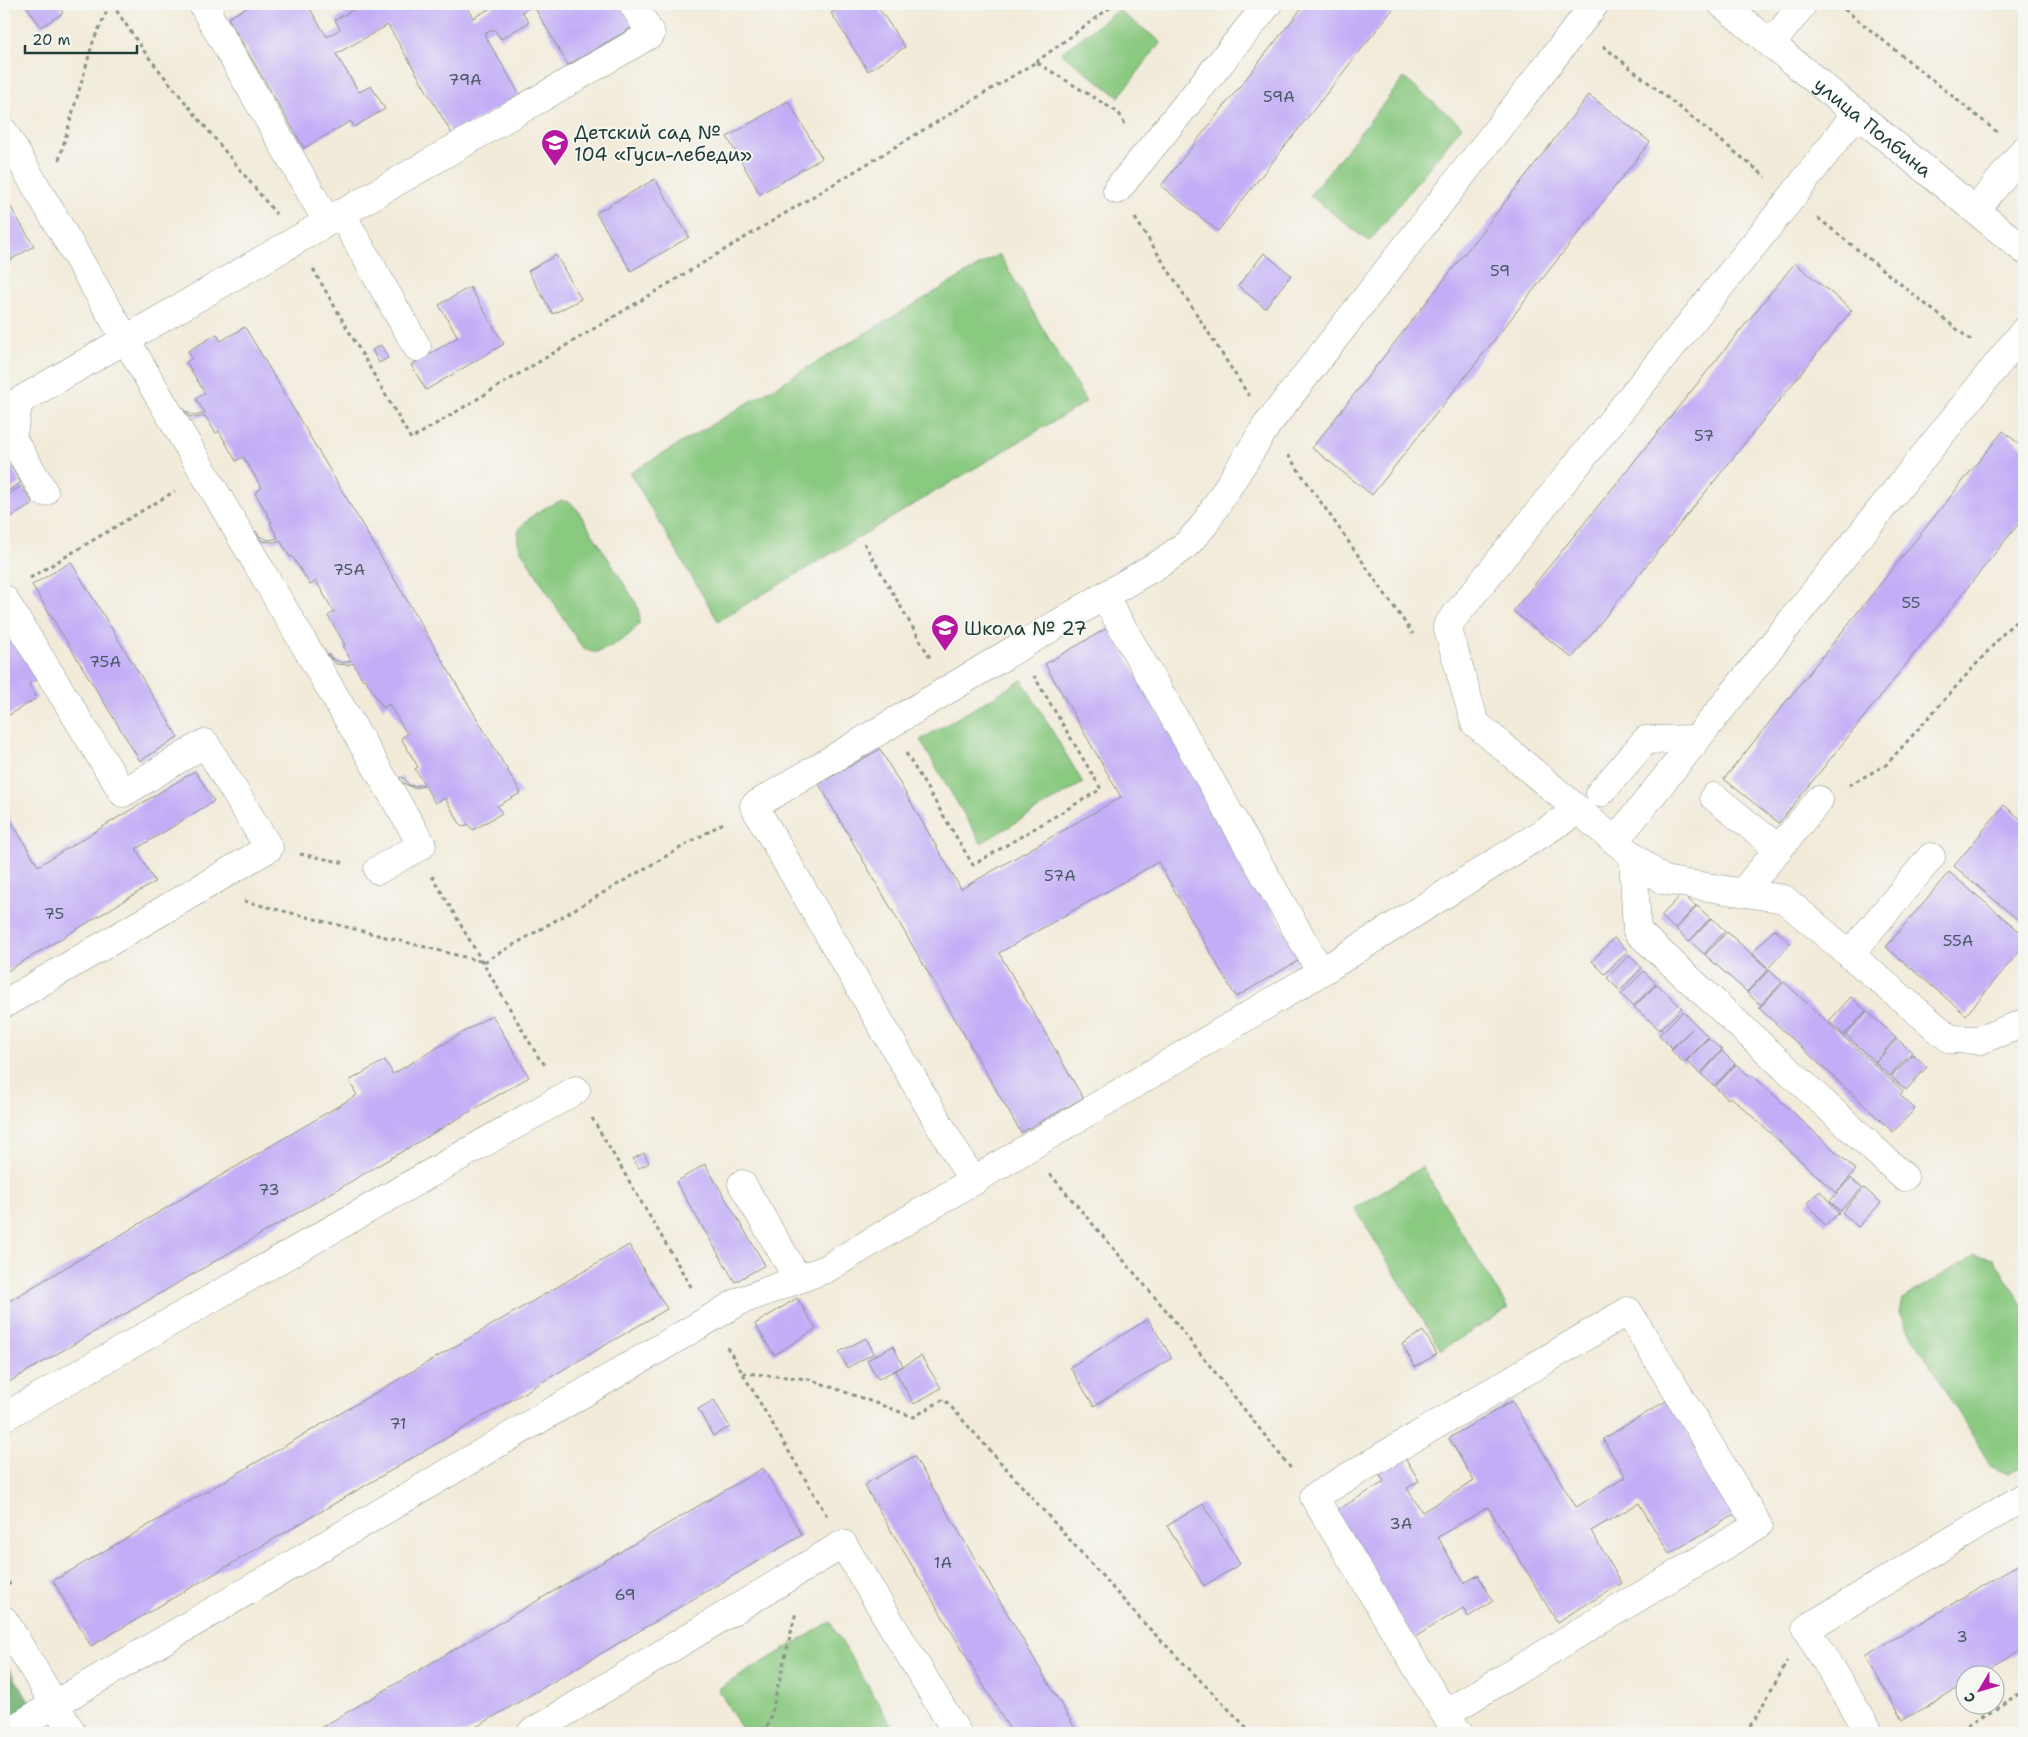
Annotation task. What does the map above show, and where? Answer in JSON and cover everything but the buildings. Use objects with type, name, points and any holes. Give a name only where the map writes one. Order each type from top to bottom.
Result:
[{"type":"street","points":[[210,4],[204,7],[416,347]]},
{"type":"street","points":[[44,492],[12,438],[12,406],[651,34],[633,4]]},
{"type":"street","points":[[1117,190],[1268,4]]},
{"type":"street","points":[[973,1182],[754,806],[1164,561],[1187,544],[1204,525],[1267,425],[1595,4]]},
{"type":"street","name":"улица Полбина","points":[[1722,4],[1857,112],[2024,250]]},
{"type":"street","points":[[1772,43],[1803,4]]},
{"type":"street","points":[[1857,112],[1792,198],[1447,626],[1475,723],[1663,880],[1784,899],[1950,1039],[1980,1040],[2024,1022]]},
{"type":"street","points":[[4,132],[124,340],[422,845],[378,870]]},
{"type":"street","points":[[1976,210],[2023,152]]},
{"type":"street","points":[[1904,1178],[1637,931],[1624,849],[1697,739],[2024,331]]},
{"type":"street","points":[[1104,596],[1321,972]]},
{"type":"street","points":[[4,599],[123,793],[205,743],[268,848],[4,1004]]},
{"type":"street","points":[[1600,793],[1646,740],[1697,739]]},
{"type":"street","points":[[1714,797],[1779,849]]},
{"type":"street","points":[[1743,892],[1819,800]]},
{"type":"street","points":[[6,1733],[740,1301],[826,1270],[1321,972],[1579,810]]},
{"type":"street","points":[[1850,954],[1931,858]]},
{"type":"street","points":[[4,1417],[576,1090]]},
{"type":"street","points":[[742,1184],[798,1279]]},
{"type":"street","points":[[1628,1311],[1758,1525],[1452,1724],[1314,1497],[1628,1311]]},
{"type":"street","points":[[1870,1733],[1806,1629],[2024,1497]]},
{"type":"street","points":[[531,1733],[843,1544],[957,1733]]},
{"type":"street","points":[[4,1620],[72,1733]]},
{"type":"path","points":[[46,205],[93,42],[111,4],[146,54],[296,239],[411,439],[1036,62],[1115,4]]},
{"type":"path","points":[[1838,4],[2023,152]]},
{"type":"path","points":[[1036,62],[1119,113],[1121,117]]},
{"type":"path","points":[[1117,190],[1267,425],[1414,634]]},
{"type":"path","points":[[29,579],[204,474]]},
{"type":"path","points":[[864,543],[948,689]]},
{"type":"path","points":[[1819,800],[1886,765],[2013,623],[2024,622]]},
{"type":"path","points":[[889,724],[973,865],[1016,840],[1101,789],[1017,648]]},
{"type":"path","points":[[198,890],[484,962],[754,806]]},
{"type":"path","points":[[268,848],[378,870]]},
{"type":"path","points":[[416,848],[540,1060],[576,1090],[843,1544]]},
{"type":"path","points":[[1028,1149],[1165,1309],[1314,1497]]},
{"type":"path","points":[[742,1373],[809,1379],[914,1416],[944,1399],[1144,1623],[1252,1733]]},
{"type":"path","points":[[762,1733],[769,1723],[807,1566]]},
{"type":"path","points":[[1748,1733],[1806,1629]]},
{"type":"path","points":[[1954,1733],[2024,1691]]},
{"type":"green space","points":[[1118,10],[1161,42],[1119,97],[1061,53]]},
{"type":"green space","points":[[1404,78],[1462,126],[1369,242],[1310,195]]},
{"type":"green space","points":[[999,254],[1086,402],[718,621],[630,473]]},
{"type":"green space","points":[[562,501],[570,502],[577,509],[636,603],[639,613],[639,623],[632,632],[598,652],[588,651],[579,642],[518,543],[519,530],[526,521],[545,508]]},
{"type":"green space","points":[[1022,680],[1083,783],[981,843],[920,740]]},
{"type":"green space","points":[[1422,1167],[1508,1309],[1441,1350],[1355,1208]]},
{"type":"green space","points":[[1975,1255],[1994,1259],[2024,1308],[2024,1465],[2009,1474],[1991,1466],[1899,1314],[1902,1299]]},
{"type":"green space","points":[[830,1622],[896,1733],[744,1733],[718,1689]]},
{"type":"green space","points":[[4,1660],[48,1733],[4,1733]]},
{"type":"place","name":"Детский сад № 104 «Гуси-лебеди»","points":[[555,167]]},
{"type":"place","name":"Школа № 27","points":[[945,652]]}]
